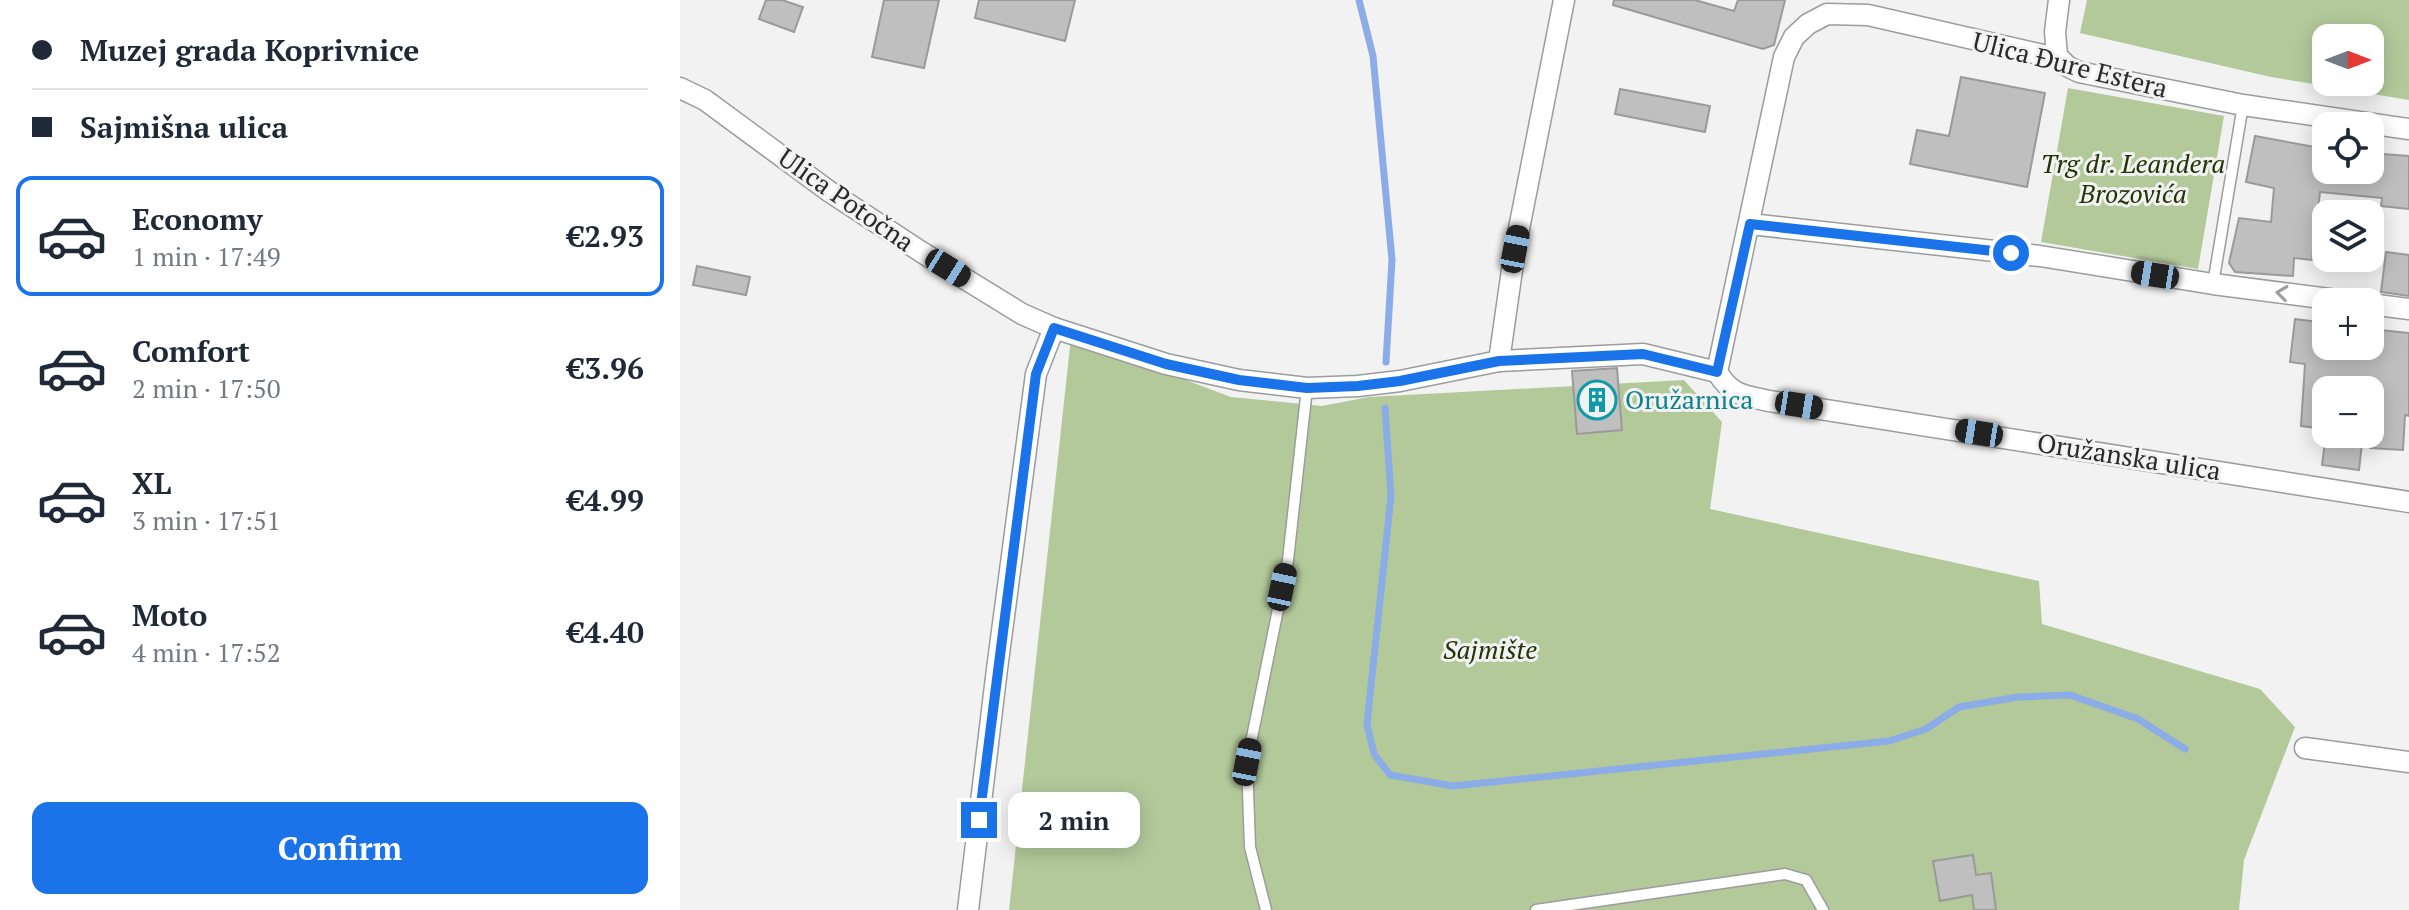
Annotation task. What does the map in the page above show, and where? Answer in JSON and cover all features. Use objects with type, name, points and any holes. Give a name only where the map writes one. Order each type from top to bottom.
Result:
[{"type":"street","points":[[1499,361],[1515,249],[1564,0]]},
{"type":"street","points":[[2057,56],[2055,32],[2059,0]]},
{"type":"street","name":"Ulica Đure Estera","points":[[1750,224],[1784,57],[1794,37],[1808,24],[1827,14],[1868,15],[2057,56],[2079,72],[2243,105],[2409,129]]},
{"type":"street","points":[[680,75],[705,100]]},
{"type":"street","name":"Ulica Potočna","points":[[680,88],[705,100],[830,192],[1022,314],[1054,328],[1166,364],[1239,380],[1307,388],[1400,381],[1499,361],[1643,354],[1717,372]]},
{"type":"street","points":[[1717,372],[1750,224],[2040,256],[2312,297]]},
{"type":"street","points":[[2384,306],[2409,309]]},
{"type":"street","points":[[968,910],[1036,374],[1054,328]]},
{"type":"street","name":"Oružanska ulica","points":[[1717,372],[1727,388],[1737,394],[1769,401],[2409,502]]},
{"type":"street","points":[[2305,748],[2409,762]]},
{"type":"lane","points":[[2213,284],[2243,105]]},
{"type":"lane","points":[[1266,910],[1250,847],[1247,762],[1288,560],[1307,388]]},
{"type":"lane","points":[[1536,910],[1785,874],[1806,880],[1823,910]]},
{"type":"green space","points":[[2087,0],[2409,0],[2409,100],[2384,96],[2384,24],[2312,24],[2312,84],[2080,33]]},
{"type":"green space","name":"Trg dr. Leandera Brozovića","points":[[2068,88],[2224,116],[2198,269],[2041,242]]},
{"type":"green space","name":"Sajmište","points":[[1071,337],[1231,397],[1322,406],[1369,397],[1684,380],[1722,422],[1710,509],[2039,581],[2042,624],[2260,689],[2295,727],[2244,860],[2239,910],[1009,910]]},
{"type":"building","points":[[766,0],[782,0],[803,7],[794,32],[759,19]]},
{"type":"building","points":[[884,0],[939,0],[924,68],[872,57]]},
{"type":"building","points":[[979,0],[1075,0],[1065,41],[975,18]]},
{"type":"building","points":[[1614,0],[1695,0],[1734,11],[1738,0],[1785,0],[1774,45],[1763,49],[1613,5]]},
{"type":"building","points":[[1961,77],[2045,93],[2027,187],[1910,164],[1917,130],[1949,136]]},
{"type":"building","points":[[1620,89],[1710,106],[1705,132],[1615,114]]},
{"type":"building","points":[[2255,136],[2312,146],[2312,184],[2384,184],[2384,154],[2409,156],[2409,209],[2384,206],[2382,198],[2320,192],[2319,200],[2312,200],[2312,260],[2294,258],[2293,276],[2235,272],[2229,263],[2239,218],[2271,222],[2274,188],[2246,182]]},
{"type":"building","points":[[2386,252],[2409,255],[2409,296],[2384,292],[2382,288]]},
{"type":"building","points":[[697,266],[750,277],[746,295],[693,285]]},
{"type":"building","points":[[2295,319],[2312,321],[2312,360],[2384,360],[2384,330],[2409,333],[2409,416],[2405,415],[2403,450],[2370,448],[2384,448],[2384,376],[2312,376],[2312,427],[2301,426],[2305,364],[2290,362]]},
{"type":"building","name":"Oružarnica","points":[[1617,368],[1622,430],[1577,434],[1572,371]]},
{"type":"building","points":[[2324,448],[2361,448],[2359,470],[2322,465]]},
{"type":"building","points":[[1973,855],[1976,875],[1991,873],[1996,910],[1974,910],[1972,895],[1940,901],[1933,861]]},
{"type":"waterway","points":[[1359,0],[1373,56],[1392,260],[1386,362]]},
{"type":"waterway","points":[[1385,408],[1391,496],[1367,724],[1374,754],[1390,775],[1453,786],[1889,741],[1926,729],[1959,707],[2018,697],[2070,695],[2138,719],[2185,749]]},
{"type":"place","name":"Oružarnica","points":[[1597,400]]},
{"type":"route","points":[[979,820],[1036,374],[1054,328],[1166,364],[1239,380],[1307,388],[1400,381],[1499,361],[1643,354],[1717,372],[1750,224],[2011,253]]}]
